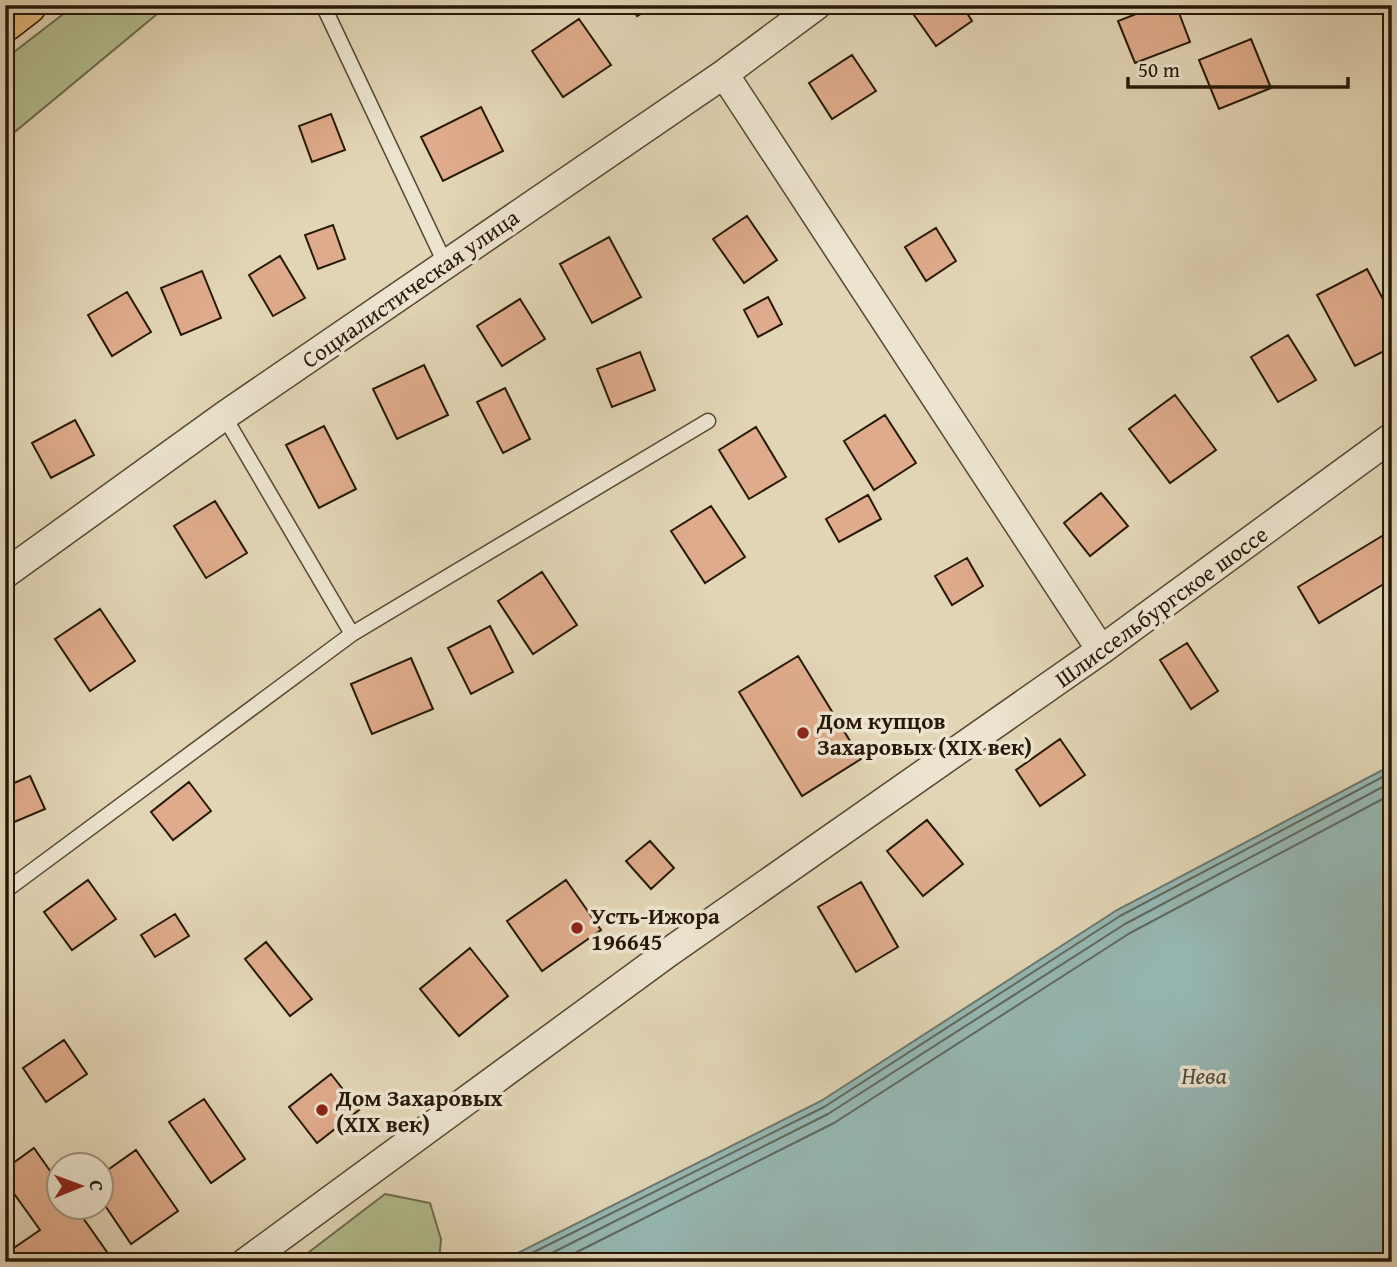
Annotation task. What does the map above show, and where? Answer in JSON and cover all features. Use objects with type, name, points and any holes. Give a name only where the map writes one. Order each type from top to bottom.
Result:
[{"type":"main road","points":[[5,22],[27,5]]},
{"type":"street","name":"Социалистическая улица","points":[[5,574],[224,416],[724,74],[817,5]]},
{"type":"street","points":[[724,74],[1101,650]]},
{"type":"street","name":"Шлиссельбургское шоссе","points":[[246,1262],[669,952],[1101,650],[1392,438]]},
{"type":"lane","points":[[323,5],[445,263]]},
{"type":"lane","points":[[224,416],[352,634]]},
{"type":"lane","points":[[5,891],[352,634],[708,421]]},
{"type":"green space","points":[[75,5],[168,5],[5,140],[5,59]]},
{"type":"green space","points":[[385,1194],[430,1203],[441,1239],[439,1262],[296,1262]]},
{"type":"water","name":"Нева","points":[[1392,765],[1392,1262],[500,1262],[821,1101],[1117,910]]},
{"type":"building","points":[[631,5],[656,5],[637,16]]},
{"type":"building","points":[[928,5],[962,5],[972,21],[936,46],[914,15]]},
{"type":"building","points":[[1159,5],[1176,5],[1190,42],[1135,63],[1118,21]]},
{"type":"building","points":[[579,19],[611,65],[563,97],[532,51]]},
{"type":"building","points":[[1251,39],[1271,88],[1219,109],[1199,60]]},
{"type":"building","points":[[852,55],[876,91],[832,119],[809,83]]},
{"type":"building","points":[[481,107],[503,151],[443,181],[421,137]]},
{"type":"building","points":[[331,114],[345,150],[312,162],[299,126]]},
{"type":"building","points":[[747,216],[777,260],[744,283],[713,239]]},
{"type":"building","points":[[333,225],[345,259],[318,269],[305,235]]},
{"type":"building","points":[[936,228],[956,261],[926,281],[905,247]]},
{"type":"building","points":[[609,237],[641,297],[592,323],[560,264]]},
{"type":"building","points":[[280,256],[305,298],[273,316],[249,275]]},
{"type":"building","points":[[1367,269],[1392,316],[1392,347],[1355,366],[1317,295]]},
{"type":"building","points":[[202,271],[221,318],[181,335],[161,288]]},
{"type":"building","points":[[127,292],[151,332],[112,356],[88,315]]},
{"type":"building","points":[[768,297],[782,324],[758,337],[744,310]]},
{"type":"building","points":[[520,299],[545,339],[502,366],[477,326]]},
{"type":"building","points":[[1288,335],[1316,380],[1278,402],[1251,357]]},
{"type":"building","points":[[640,352],[655,390],[612,407],[597,369]]},
{"type":"building","points":[[424,365],[448,415],[397,439],[373,389]]},
{"type":"building","points":[[505,388],[530,439],[503,453],[477,402]]},
{"type":"building","points":[[1175,395],[1216,450],[1170,483],[1129,429]]},
{"type":"building","points":[[885,415],[916,463],[874,490],[844,441]]},
{"type":"building","points":[[75,420],[94,455],[51,478],[32,443]]},
{"type":"building","points":[[324,426],[356,489],[319,508],[286,445]]},
{"type":"building","points":[[756,427],[786,477],[749,499],[719,450]]},
{"type":"building","points":[[1101,493],[1128,526],[1090,556],[1064,523]]},
{"type":"building","points":[[868,495],[881,519],[839,542],[826,519]]},
{"type":"building","points":[[215,501],[247,553],[206,578],[174,526]]},
{"type":"building","points":[[711,506],[745,557],[705,583],[671,531]]},
{"type":"building","points":[[1387,533],[1392,541],[1392,579],[1319,623],[1298,587]]},
{"type":"building","points":[[967,558],[983,586],[952,605],[935,576]]},
{"type":"building","points":[[542,572],[577,625],[533,654],[498,601]]},
{"type":"building","points":[[100,609],[135,661],[90,691],[55,639]]},
{"type":"building","points":[[490,626],[513,672],[471,694],[448,648]]},
{"type":"building","points":[[1187,643],[1218,691],[1191,709],[1160,660]]},
{"type":"building","points":[[798,656],[861,759],[802,796],[739,692]]},
{"type":"building","points":[[411,658],[433,709],[372,734],[351,684]]},
{"type":"building","points":[[1060,739],[1085,775],[1040,806],[1016,770]]},
{"type":"building","points":[[30,776],[45,809],[5,826],[5,787]]},
{"type":"building","points":[[189,782],[211,811],[173,840],[151,812]]},
{"type":"building","points":[[927,820],[963,864],[923,896],[887,851]]},
{"type":"building","points":[[650,841],[674,868],[651,889],[626,861]]},
{"type":"building","points":[[88,880],[116,919],[72,950],[44,912]]},
{"type":"building","points":[[566,880],[601,930],[542,971],[507,921]]},
{"type":"building","points":[[861,882],[898,947],[856,972],[818,907]]},
{"type":"building","points":[[175,914],[189,936],[155,957],[141,935]]},
{"type":"building","points":[[266,942],[312,999],[290,1016],[245,959]]},
{"type":"building","points":[[470,948],[508,996],[459,1036],[420,989]]},
{"type":"building","points":[[64,1040],[87,1074],[46,1102],[23,1068]]},
{"type":"building","points":[[331,1074],[359,1110],[317,1143],[289,1107]]},
{"type":"building","points":[[204,1099],[245,1159],[211,1183],[169,1122]]},
{"type":"building","points":[[34,1148],[46,1165],[46,1222],[86,1222],[114,1262],[5,1262],[5,1254],[40,1230],[5,1181],[5,1169]]},
{"type":"building","points":[[136,1150],[178,1211],[131,1244],[116,1222],[116,1164]]},
{"type":"place","name":"Дом купцов Захаровых (XIX век)","points":[[803,733]]},
{"type":"place","name":"Усть-Ижора 196645","points":[[577,928]]},
{"type":"place","name":"Дом Захаровых (XIX век)","points":[[322,1110]]}]
